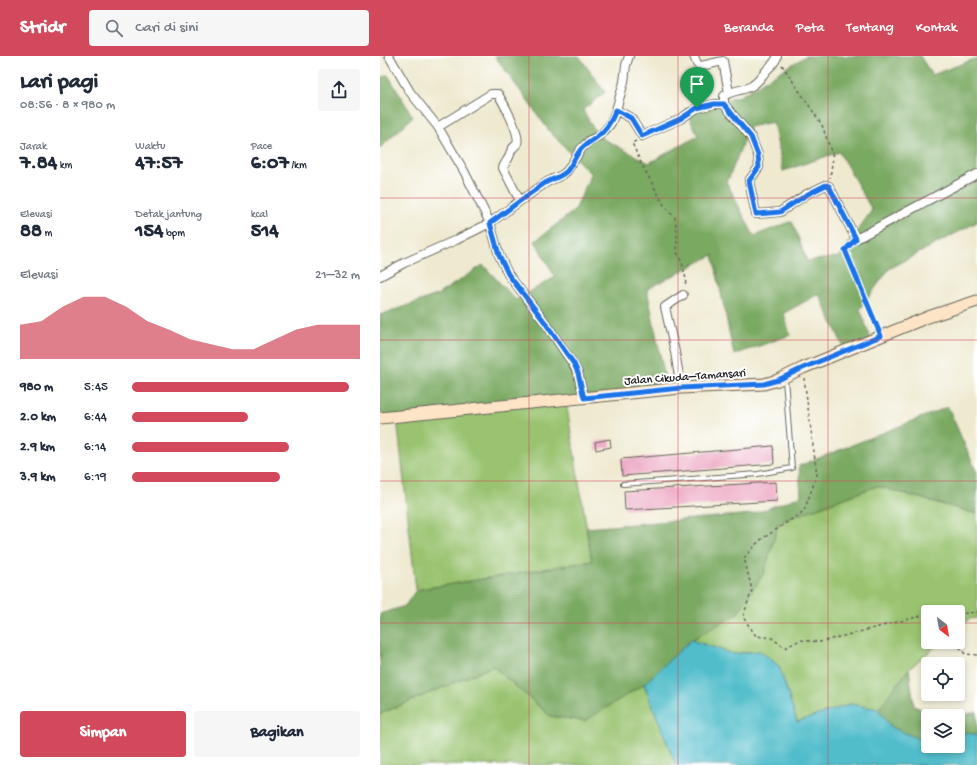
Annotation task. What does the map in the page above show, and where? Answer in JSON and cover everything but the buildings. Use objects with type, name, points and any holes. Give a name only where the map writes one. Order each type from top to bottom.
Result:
[{"type":"street","points":[[388,56],[410,92],[438,127],[464,171],[490,223],[499,255],[508,274],[544,321],[574,364],[578,373],[584,398]]},
{"type":"street","points":[[380,276],[404,263],[490,223],[520,200],[567,171],[581,149],[590,140],[602,134],[611,123],[624,82],[626,65],[629,56]]},
{"type":"street","points":[[694,56],[697,64],[701,66],[723,61],[729,93]]},
{"type":"street","points":[[777,57],[775,63],[767,69],[760,79],[752,86],[724,96],[724,104],[751,137],[758,155],[759,167],[749,181],[756,214],[780,212],[808,194],[826,185],[829,186],[856,239],[977,174]]},
{"type":"street","points":[[438,127],[491,94],[498,94],[504,103],[514,125],[518,139],[517,144],[511,151],[510,156],[503,168],[520,200]]},
{"type":"street","points":[[616,110],[631,118],[642,136],[680,119],[697,108],[724,104]]},
{"type":"street","points":[[681,388],[665,307],[683,295]]},
{"type":"street","name":"Jalan Cikuda–Tamansari","points":[[380,418],[681,388],[764,384],[785,377],[803,368],[928,317],[977,301]]},
{"type":"lane","points":[[623,484],[758,474],[792,468],[785,377]]},
{"type":"path","points":[[777,57],[822,125],[834,157],[829,186]]},
{"type":"path","points":[[642,136],[632,143],[642,165],[664,205],[675,218],[677,252],[682,263],[686,279],[683,295]]},
{"type":"path","points":[[856,239],[845,250],[881,336]]},
{"type":"path","points":[[803,368],[817,475],[804,511],[759,541],[744,558],[752,590],[743,617],[756,636],[772,638],[785,648],[800,640],[820,642],[921,616]]},
{"type":"path","points":[[965,613],[977,612]]},
{"type":"path","points":[[961,649],[965,654],[977,655]]},
{"type":"green space","points":[[495,56],[579,56],[605,92],[583,110],[598,136],[649,163],[698,136],[685,109],[740,96],[806,56],[920,56],[932,75],[977,58],[977,222],[889,269],[860,309],[871,339],[845,350],[819,294],[784,313],[790,335],[734,355],[713,255],[647,289],[667,389],[380,420],[380,315],[437,295],[483,265],[516,300],[555,277],[535,241],[575,210],[591,174],[550,132]],"holes":[[[773,122],[783,171],[839,152],[872,210],[839,257],[807,261],[792,221],[754,236],[727,183],[749,127]]]},
{"type":"green space","points":[[388,75],[413,117],[380,148],[380,78]]},
{"type":"green space","points":[[566,402],[592,561],[416,590],[397,418]]},
{"type":"green space","points":[[948,407],[977,473],[977,514],[877,486],[779,522],[764,573],[737,614],[691,640],[644,684],[585,721],[550,716],[493,666],[380,714],[380,614],[405,606],[416,590],[592,561],[586,528],[753,514],[801,496],[799,466]]},
{"type":"green space","points":[[877,486],[977,514],[977,618],[969,619],[965,622],[965,605],[921,605],[921,649],[933,649],[923,657],[921,657],[921,659],[909,669],[878,709],[851,704],[797,722],[779,666],[760,651],[733,654],[691,640],[737,613],[764,573],[779,522]]},
{"type":"green space","points":[[493,666],[550,716],[585,721],[644,684],[676,765],[380,765],[380,714]]},
{"type":"green space","points":[[909,669],[914,706],[921,709],[921,740],[891,727],[878,709]]},
{"type":"green space","points":[[977,712],[977,735],[965,732],[965,714]]},
{"type":"water","points":[[691,640],[733,654],[760,651],[779,666],[797,722],[851,704],[878,709],[891,727],[921,740],[921,753],[965,753],[965,732],[977,735],[977,765],[676,765],[644,684]]},
{"type":"route","points":[[714,104],[724,104],[751,137],[758,155],[759,167],[749,181],[756,214],[780,212],[808,194],[826,185],[829,186],[856,239],[845,250],[881,336],[803,368],[778,380],[764,384],[681,388],[584,398],[578,373],[574,364],[544,321],[508,274],[499,255],[490,223],[520,200],[567,171],[581,149],[590,140],[602,134],[611,123],[616,110],[631,118],[642,136],[680,119],[697,108],[714,104]]}]
